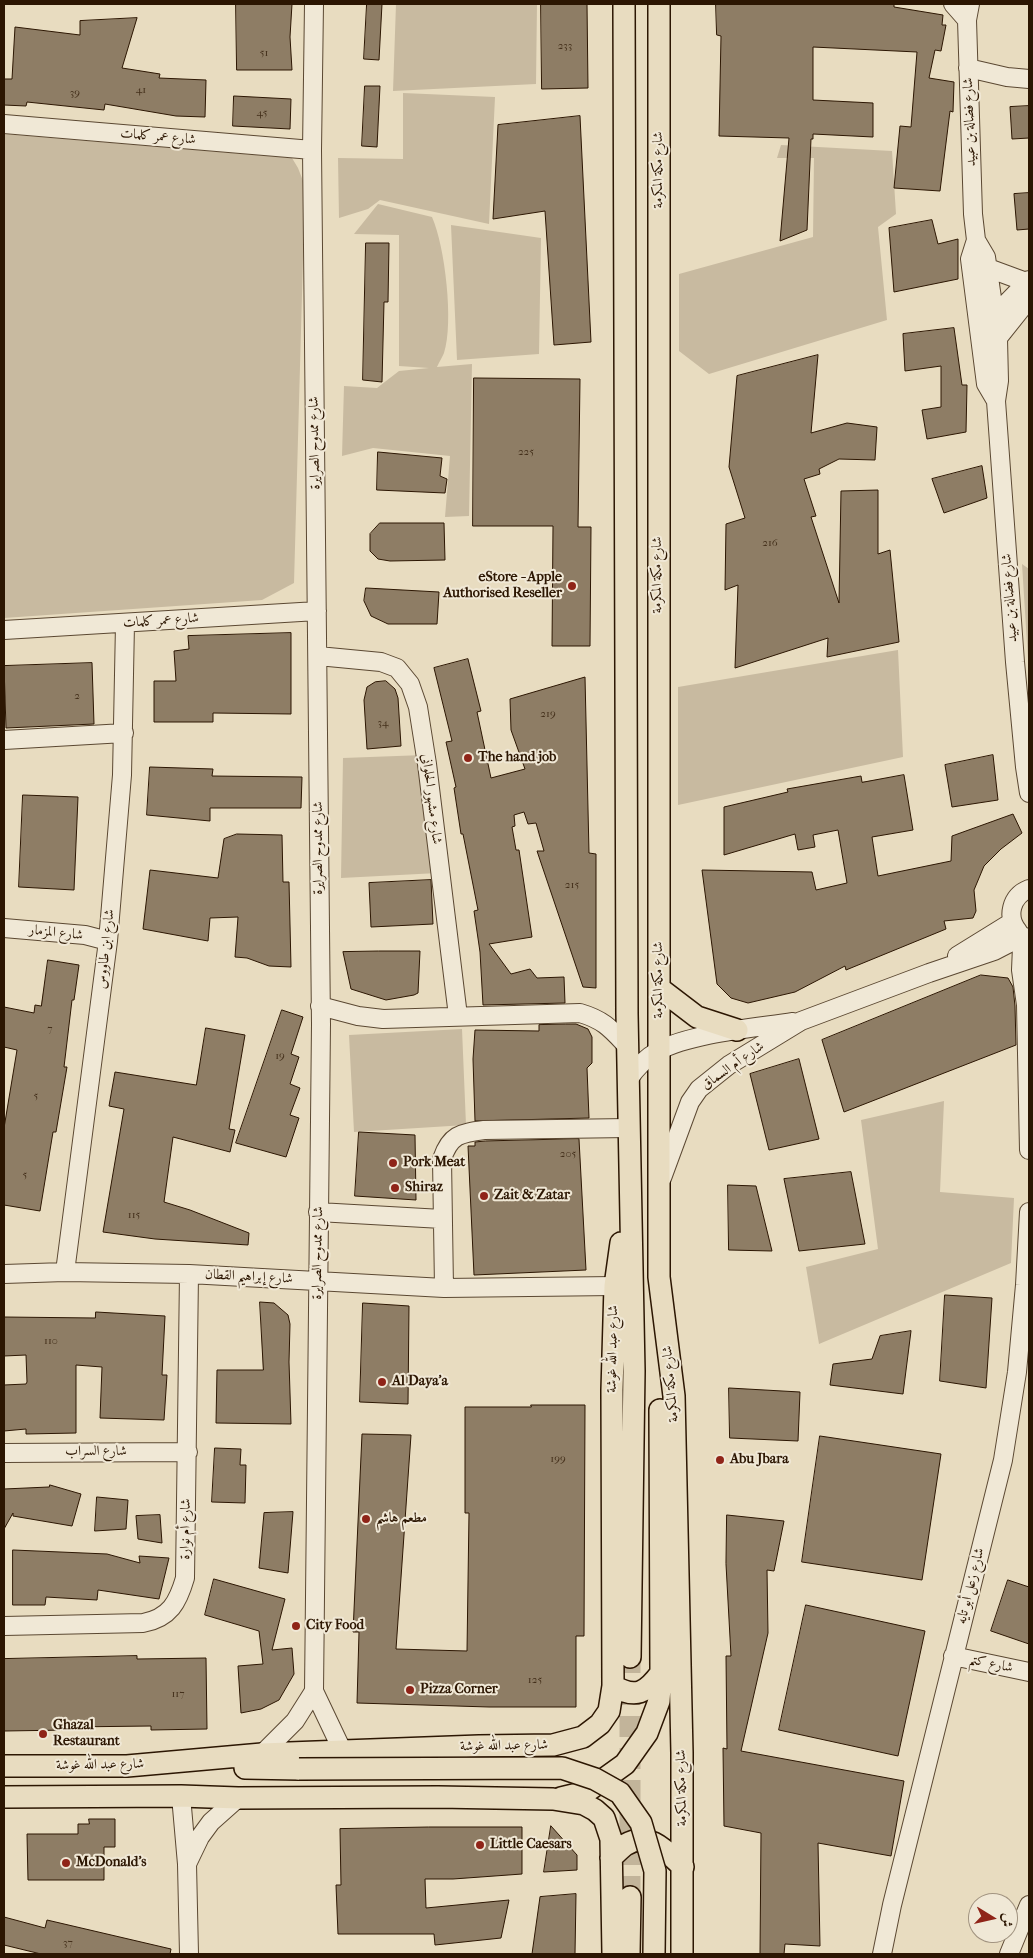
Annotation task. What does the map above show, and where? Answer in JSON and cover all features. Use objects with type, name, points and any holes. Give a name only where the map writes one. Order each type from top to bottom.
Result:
[{"type":"main road","points":[[624,4],[628,1080],[634,1371],[630,1657]]},
{"type":"main road","name":"شارع مكة المكرمة","points":[[659,4],[660,1280],[674,1396],[683,1867],[682,1954]]},
{"type":"main road","points":[[659,988],[697,1017],[737,1030]]},
{"type":"main road","name":"شارع عبد الله غوشة","points":[[4,1766],[127,1766],[262,1754],[553,1745],[583,1737],[600,1724],[609,1711],[613,1686],[612,1390],[614,1286],[630,1179]]},
{"type":"main road","points":[[554,1799],[586,1792],[625,1764],[646,1733],[659,1701],[661,1673],[660,1280]]},
{"type":"main road","points":[[613,1686],[624,1692],[637,1694],[651,1687],[661,1673]]},
{"type":"main road","points":[[479,1746],[494,1757],[500,1772],[496,1784],[485,1798]]},
{"type":"main road","points":[[127,1766],[299,1769],[562,1768],[595,1779],[620,1793],[641,1823],[655,1871],[654,1954]]},
{"type":"main road","points":[[4,1797],[485,1798],[554,1799],[584,1804],[604,1818],[611,1839],[613,1954]]},
{"type":"main road","points":[[611,1858],[626,1845],[641,1840],[660,1845],[683,1867]]},
{"type":"main road","points":[[629,1954],[630,1897]]},
{"type":"street","name":"شارع ممدوح الصرايرة","points":[[314,4],[312,150],[320,1006],[314,1692],[343,1752]]},
{"type":"street","points":[[953,4],[968,12]]},
{"type":"street","name":"شارع فضالة بن عبيد","points":[[968,12],[973,214],[976,240],[986,257],[998,339],[1000,381],[996,401],[1014,662],[1024,767],[1029,793]]},
{"type":"street","points":[[968,68],[1006,77],[1029,79]]},
{"type":"street","name":"شارع عمر كلمات","points":[[4,124],[312,150]]},
{"type":"street","name":"شارع فضالة بن عبيد","points":[[976,240],[970,259],[986,384],[996,401]]},
{"type":"street","points":[[988,268],[1028,287]]},
{"type":"street","points":[[979,330],[1028,287]]},
{"type":"street","points":[[983,354],[998,339],[1028,287]]},
{"type":"street","name":"شارع عمر كلمات","points":[[4,630],[317,611]]},
{"type":"street","name":"شارع ابن طاووس","points":[[65,1272],[108,941],[124,733],[125,624]]},
{"type":"street","name":"شارع مشهور الحلواني","points":[[318,656],[381,662],[398,668],[410,684],[418,707],[427,764],[458,1016]]},
{"type":"street","points":[[4,740],[124,733]]},
{"type":"street","points":[[1028,887],[1013,904],[1011,913],[1012,922],[1015,927],[1026,937],[1022,947],[1020,970],[1028,1001],[1029,1150]]},
{"type":"street","name":"شارع أم السماق","points":[[929,973],[1012,922]]},
{"type":"street","name":"شارع المزمار","points":[[4,928],[85,935],[108,941]]},
{"type":"street","name":"شارع أم السماق","points":[[661,1180],[690,1102],[699,1089],[729,1065],[801,1021],[994,951],[1026,937]]},
{"type":"street","points":[[320,1006],[358,1016],[383,1019],[580,1013],[598,1018],[628,1046]]},
{"type":"street","name":"شارع أم السماق","points":[[628,1080],[641,1063],[659,1051],[686,1041],[737,1030],[801,1021]]},
{"type":"street","points":[[444,1288],[442,1159],[446,1147],[454,1137],[466,1132],[484,1130],[629,1128]]},
{"type":"street","points":[[318,1212],[442,1219]]},
{"type":"street","name":"شارع زعل أبو تايه","points":[[882,1954],[892,1905],[1003,1460],[1012,1410],[1025,1285],[1029,1212]]},
{"type":"street","name":"شارع إبراهيم القطان","points":[[4,1274],[65,1272],[190,1274],[444,1288],[614,1286]]},
{"type":"street","name":"شارع أم نوارة","points":[[4,1626],[143,1623],[157,1620],[171,1609],[180,1597],[185,1578],[190,1274]]},
{"type":"street","name":"شارع السراب","points":[[4,1453],[188,1452]]},
{"type":"street","name":"شارع كتم","points":[[953,1656],[1029,1672]]},
{"type":"street","points":[[262,1754],[294,1721],[314,1692]]},
{"type":"street","points":[[181,1796],[187,1864],[189,1954]]},
{"type":"street","points":[[187,1864],[210,1822],[238,1798]]},
{"type":"street","points":[[1009,1954],[1029,1905]]},
{"type":"shaded area","points":[[396,4],[537,4],[536,84],[393,91]]},
{"type":"shaded area","points":[[403,93],[495,97],[489,224],[380,200],[368,209],[339,218],[338,158],[403,159]]},
{"type":"shaded area","points":[[4,134],[292,158],[305,186],[294,583],[262,600],[4,618]]},
{"type":"shaded area","points":[[781,145],[892,151],[896,214],[878,227],[887,320],[709,374],[679,351],[679,274],[813,237],[814,158],[777,158]]},
{"type":"shaded area","points":[[378,204],[432,217],[437,230],[447,285],[448,323],[444,353],[437,367],[472,364],[469,516],[445,517],[450,456],[373,448],[342,456],[344,386],[377,388],[399,371],[429,368],[399,366],[399,235],[354,234]]},
{"type":"shaded area","points":[[451,225],[541,238],[539,354],[457,360]]},
{"type":"shaded area","points":[[1022,564],[1029,569],[1029,675]]},
{"type":"shaded area","points":[[898,650],[903,757],[678,805],[678,687]]},
{"type":"shaded area","points":[[424,755],[438,873],[341,878],[343,758]]},
{"type":"shaded area","points":[[462,1029],[466,1125],[354,1132],[349,1035]]},
{"type":"shaded area","points":[[944,1101],[940,1192],[1014,1198],[1011,1263],[819,1344],[806,1267],[878,1249],[861,1120]]},
{"type":"building","points":[[236,4],[292,4],[290,37],[292,70],[237,70]]},
{"type":"building","points":[[367,4],[382,4],[379,60],[364,59]]},
{"type":"building","points":[[541,4],[587,4],[588,88],[542,89]]},
{"type":"building","points":[[716,4],[894,4],[894,7],[943,15],[942,25],[946,25],[941,51],[935,50],[929,78],[954,82],[953,112],[950,111],[940,191],[894,188],[900,126],[911,127],[917,52],[813,47],[813,100],[873,103],[873,137],[813,134],[813,139],[811,139],[807,230],[780,241],[789,138],[719,136],[721,36],[717,35]]},
{"type":"building","points":[[137,18],[122,68],[160,74],[159,78],[206,80],[205,117],[176,116],[105,104],[104,110],[27,102],[26,106],[4,105],[4,79],[12,79],[15,27],[80,35],[80,21]]},
{"type":"building","points":[[365,86],[380,86],[377,147],[362,146]]},
{"type":"building","points":[[234,96],[291,99],[290,129],[233,126]]},
{"type":"building","points":[[1029,106],[1029,138],[1012,139],[1010,107]]},
{"type":"building","points":[[580,116],[591,342],[554,345],[545,211],[493,219],[498,125]]},
{"type":"building","points":[[1029,193],[1029,229],[1017,230],[1014,194]]},
{"type":"building","points":[[932,220],[938,244],[958,239],[958,279],[894,292],[889,228]]},
{"type":"building","points":[[366,243],[389,243],[388,302],[384,302],[382,382],[363,380]]},
{"type":"building","points":[[954,328],[962,385],[967,385],[966,432],[927,439],[922,410],[941,407],[941,366],[905,371],[903,334]]},
{"type":"building","points":[[818,355],[811,433],[847,423],[877,427],[875,460],[839,459],[819,469],[820,474],[804,479],[816,516],[811,517],[839,603],[841,491],[878,490],[878,554],[890,550],[899,642],[827,657],[828,638],[735,668],[738,585],[725,590],[726,524],[745,518],[729,467],[737,376]]},
{"type":"building","points":[[474,378],[580,379],[578,527],[591,527],[590,646],[552,646],[553,526],[473,526]]},
{"type":"building","points":[[378,452],[442,458],[440,476],[447,479],[445,493],[377,490]]},
{"type":"building","points":[[982,466],[987,498],[944,513],[932,479]]},
{"type":"building","points":[[380,523],[444,523],[445,560],[390,561],[378,559],[370,551],[370,534]]},
{"type":"building","points":[[366,588],[439,592],[437,624],[388,624],[371,616],[364,601]]},
{"type":"building","points":[[291,633],[291,714],[213,713],[213,722],[154,722],[154,681],[176,681],[174,651],[189,649],[188,636]]},
{"type":"building","points":[[468,659],[481,711],[477,712],[491,778],[525,769],[511,730],[510,699],[585,677],[589,853],[596,854],[596,988],[583,987],[537,851],[544,851],[536,823],[528,824],[524,812],[514,815],[515,826],[512,827],[516,850],[519,850],[532,937],[489,944],[511,974],[530,969],[537,978],[564,977],[565,1003],[483,1005],[480,952],[474,911],[478,910],[463,834],[461,834],[454,788],[456,787],[446,742],[452,741],[434,668]]},
{"type":"building","points":[[92,663],[94,724],[6,728],[4,666]]},
{"type":"building","points":[[386,681],[395,689],[398,698],[401,746],[367,749],[364,700],[367,687],[375,682]]},
{"type":"building","points":[[993,755],[998,800],[952,807],[945,765]]},
{"type":"building","points":[[150,767],[213,769],[212,776],[302,777],[301,808],[210,808],[210,821],[147,815]]},
{"type":"building","points":[[904,775],[913,830],[872,837],[878,876],[951,861],[952,836],[1013,814],[1022,833],[1001,849],[984,866],[974,890],[976,911],[973,918],[944,921],[946,929],[846,970],[845,966],[795,992],[748,1003],[731,998],[717,984],[702,870],[812,872],[816,890],[847,883],[838,830],[813,835],[815,847],[798,850],[795,834],[724,855],[724,807],[788,792],[787,789],[861,776],[862,782]]},
{"type":"building","points":[[23,795],[78,797],[74,890],[19,887]]},
{"type":"building","points":[[237,834],[282,835],[283,882],[289,882],[291,967],[269,966],[247,958],[235,957],[238,917],[210,918],[208,941],[143,929],[150,870],[218,878],[224,839]]},
{"type":"building","points":[[431,880],[433,924],[371,927],[369,883]]},
{"type":"building","points":[[420,951],[418,993],[386,1000],[351,989],[343,952]]},
{"type":"building","points":[[48,960],[79,965],[74,1000],[72,1000],[64,1067],[67,1067],[56,1132],[53,1132],[40,1211],[4,1205],[4,1128],[17,1050],[4,1047],[4,1007],[34,1013],[35,1005],[41,1006]]},
{"type":"building","points":[[981,975],[1008,978],[1013,987],[1016,1045],[844,1112],[822,1040]]},
{"type":"building","points":[[282,1010],[303,1017],[291,1054],[299,1057],[290,1084],[300,1088],[290,1115],[299,1118],[286,1157],[236,1143]]},
{"type":"building","points":[[576,1024],[588,1029],[592,1037],[592,1063],[587,1068],[589,1118],[475,1121],[473,1059],[475,1030],[539,1031],[539,1025]]},
{"type":"building","points":[[206,1028],[245,1035],[229,1129],[235,1130],[230,1152],[173,1137],[164,1202],[249,1233],[248,1245],[155,1239],[103,1232],[124,1109],[109,1106],[115,1072],[196,1085]]},
{"type":"building","points":[[799,1059],[819,1139],[769,1150],[750,1074]]},
{"type":"building","points":[[359,1132],[415,1135],[416,1200],[355,1196]]},
{"type":"building","points":[[579,1139],[586,1270],[474,1275],[468,1146],[475,1146],[475,1142],[485,1141]]},
{"type":"building","points":[[851,1172],[865,1244],[799,1251],[784,1179]]},
{"type":"building","points":[[728,1185],[756,1186],[772,1251],[729,1250]]},
{"type":"building","points":[[945,1295],[992,1298],[986,1388],[940,1381]]},
{"type":"building","points":[[260,1302],[274,1303],[288,1315],[290,1324],[291,1424],[216,1423],[217,1370],[263,1370]]},
{"type":"building","points":[[363,1303],[409,1306],[408,1404],[360,1402]]},
{"type":"building","points":[[96,1312],[165,1316],[162,1375],[167,1375],[164,1420],[100,1418],[102,1367],[76,1365],[76,1433],[26,1434],[26,1429],[4,1431],[4,1385],[26,1384],[27,1382],[26,1355],[4,1356],[4,1317],[95,1318]]},
{"type":"building","points":[[911,1331],[903,1394],[830,1385],[833,1364],[872,1359],[880,1336]]},
{"type":"building","points":[[729,1388],[800,1392],[798,1441],[730,1438]]},
{"type":"building","points":[[531,1405],[585,1405],[584,1636],[576,1636],[576,1707],[489,1707],[357,1703],[359,1632],[353,1632],[362,1434],[411,1435],[396,1649],[467,1651],[469,1513],[465,1513],[465,1407],[531,1407]]},
{"type":"building","points":[[820,1436],[941,1454],[922,1580],[802,1562]]},
{"type":"building","points":[[215,1448],[241,1449],[240,1465],[246,1465],[245,1503],[212,1502]]},
{"type":"building","points":[[50,1485],[81,1494],[72,1526],[13,1516],[13,1513],[4,1529],[4,1489],[49,1487]]},
{"type":"building","points":[[97,1497],[128,1500],[126,1529],[95,1531]]},
{"type":"building","points":[[293,1512],[288,1573],[259,1568],[264,1513]]},
{"type":"building","points":[[160,1515],[162,1543],[138,1539],[136,1516]]},
{"type":"building","points":[[727,1515],[784,1521],[774,1571],[767,1570],[768,1633],[741,1751],[904,1781],[891,1856],[818,1843],[820,1946],[785,1944],[784,1954],[760,1954],[761,1833],[724,1826],[723,1748],[727,1749],[726,1656],[731,1656],[726,1564]]},
{"type":"building","points":[[13,1550],[107,1554],[140,1563],[139,1556],[169,1558],[159,1599],[98,1590],[97,1600],[46,1597],[45,1605],[13,1605]]},
{"type":"building","points":[[214,1579],[285,1599],[272,1650],[292,1648],[294,1674],[279,1700],[261,1709],[241,1713],[238,1666],[263,1664],[259,1631],[205,1615]]},
{"type":"building","points":[[1008,1580],[1029,1587],[1029,1644],[991,1631]]},
{"type":"building","points":[[806,1605],[925,1631],[898,1756],[779,1730]]},
{"type":"building","points":[[137,1656],[137,1659],[206,1658],[207,1729],[151,1730],[151,1726],[68,1727],[68,1730],[4,1731],[4,1659]]},
{"type":"building","name":"McDonald's","points":[[89,1819],[115,1819],[115,1847],[104,1847],[104,1880],[28,1880],[27,1834],[78,1834],[78,1824],[89,1824]]},
{"type":"building","points":[[551,1826],[577,1855],[577,1870],[544,1872]]},
{"type":"building","points":[[522,1827],[522,1874],[425,1879],[426,1908],[509,1900],[501,1938],[435,1945],[434,1934],[338,1934],[336,1885],[341,1885],[340,1829]]},
{"type":"building","points":[[576,1894],[575,1954],[532,1954],[540,1897]]},
{"type":"building","points":[[4,1917],[45,1928],[47,1920],[171,1949],[170,1954],[41,1954],[4,1945]]},
{"type":"tunnel","points":[[630,1657],[630,1897]]},
{"type":"place","name":"eStore - Apple Authorised Reseller","points":[[572,586]]},
{"type":"place","name":"The hand job","points":[[468,758]]},
{"type":"place","name":"Pork Meat","points":[[393,1163]]},
{"type":"place","name":"Shiraz","points":[[395,1188]]},
{"type":"place","name":"Zait & Zatar","points":[[484,1196]]},
{"type":"place","name":"Al Daya'a","points":[[382,1382]]},
{"type":"place","name":"Abu Jbara","points":[[720,1460]]},
{"type":"place","name":"مطعم هاشم","points":[[366,1519]]},
{"type":"place","name":"City Food","points":[[296,1626]]},
{"type":"place","name":"Pizza Corner","points":[[410,1690]]},
{"type":"place","name":"Ghazal Restaurant","points":[[43,1734]]},
{"type":"place","name":"Little Caesars","points":[[480,1845]]},
{"type":"place","name":"McDonald's","points":[[66,1863]]}]
